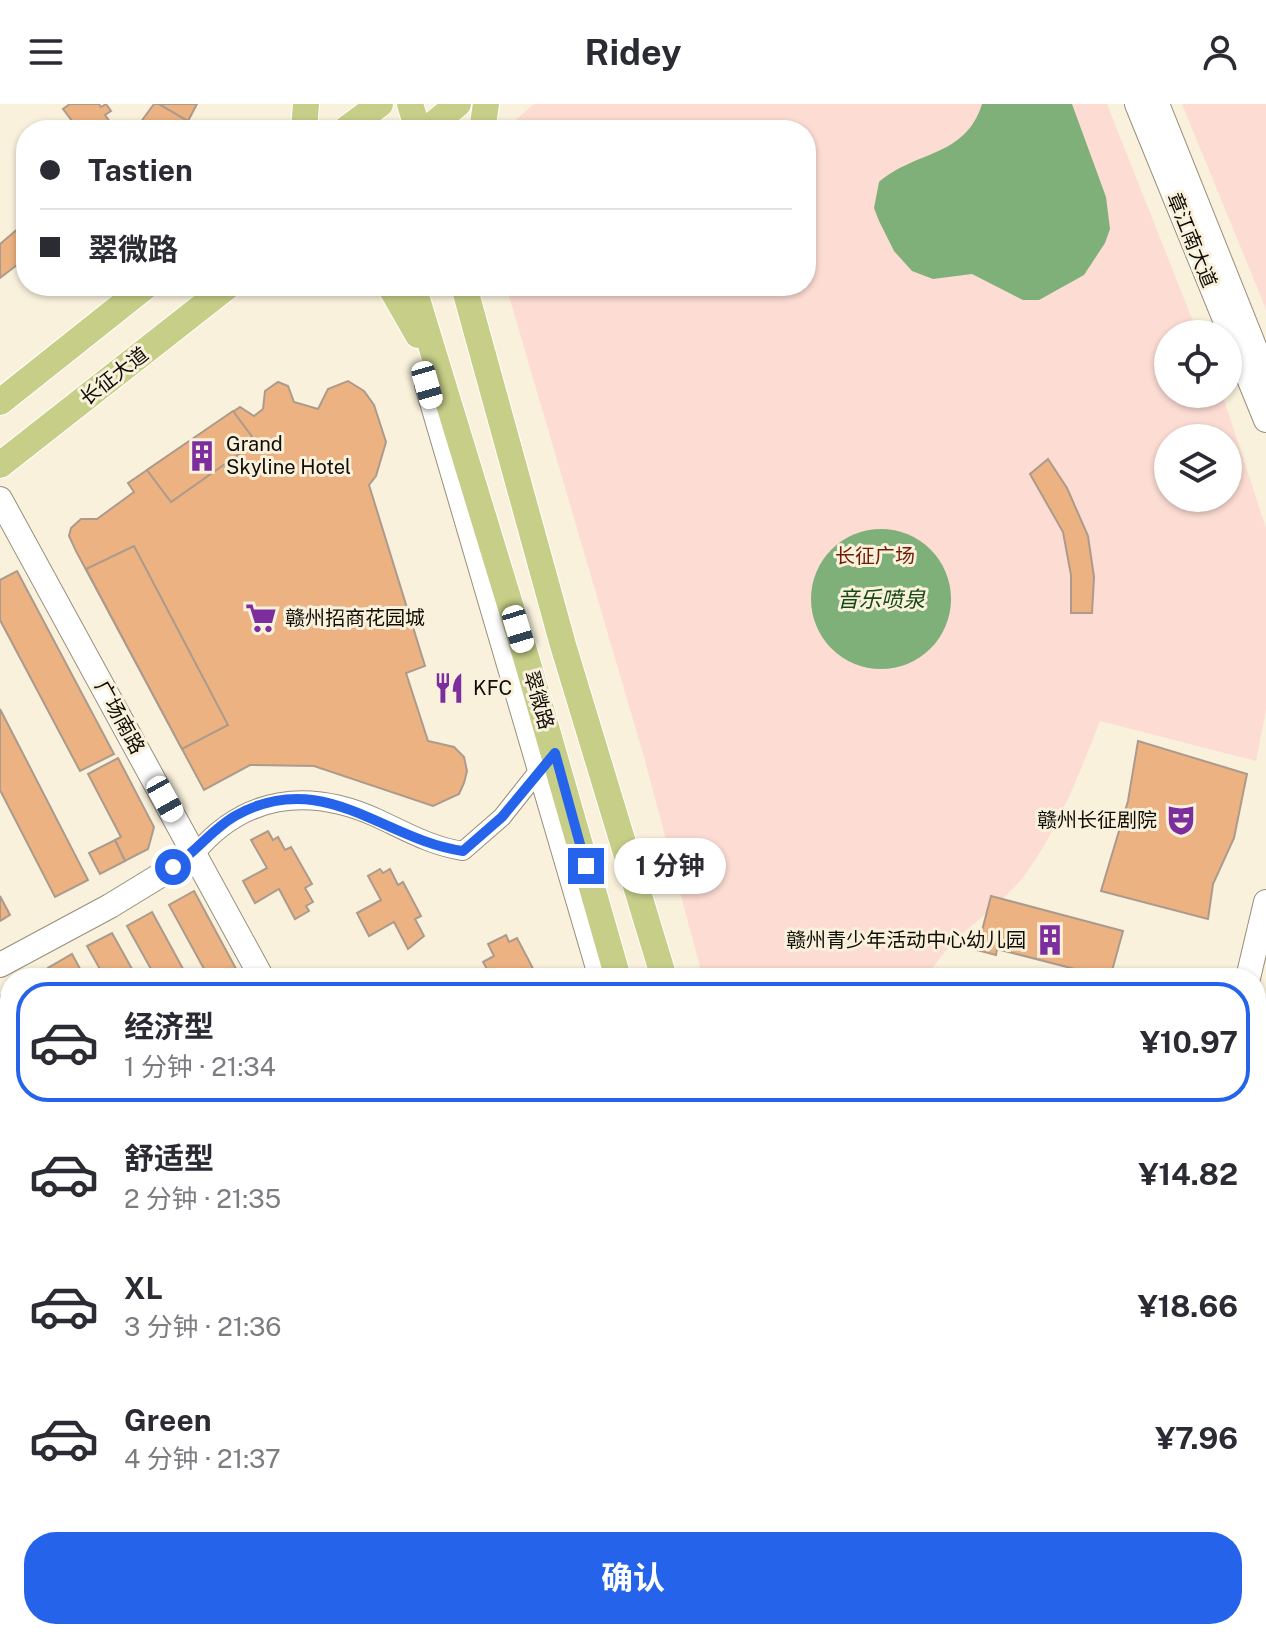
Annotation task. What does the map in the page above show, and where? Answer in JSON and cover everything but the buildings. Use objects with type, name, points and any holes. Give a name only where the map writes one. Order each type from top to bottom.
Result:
[{"type":"main road","points":[[438,120],[458,104]]},
{"type":"main road","points":[[0,402],[133,296]]},
{"type":"main road","name":"长征大道","points":[[0,465],[215,296]]},
{"type":"main road","points":[[395,296],[434,380]]},
{"type":"main road","name":"翠微路","points":[[415,296],[434,380],[547,761],[615,968]]},
{"type":"main road","name":"翠微路","points":[[467,296],[563,645],[661,968]]},
{"type":"main road","points":[[482,296],[483,356]]},
{"type":"street","name":"章江南大道","points":[[1137,104],[1266,420]]},
{"type":"street","name":"章江南大道","points":[[1157,104],[1266,376]]},
{"type":"street","name":"广场南路","points":[[0,499],[257,968]]},
{"type":"street","points":[[0,965],[110,906],[195,854],[215,830],[236,816],[265,803],[338,803],[438,848],[463,851],[502,817],[547,761]]},
{"type":"street","points":[[547,761],[599,968]]},
{"type":"street","points":[[1250,968],[1266,902]]},
{"type":"green space","name":"长征广场","points":[[534,104],[1107,104],[1192,320],[1154,320],[1154,408],[1227,408],[1232,424],[1154,424],[1154,512],[1242,512],[1242,455],[1266,528],[1266,710],[1256,761],[1100,721],[1067,801],[1036,859],[1012,889],[948,949],[934,968],[700,968],[644,757],[509,296],[816,296],[816,120],[516,120]]},
{"type":"green space","points":[[1182,104],[1266,104],[1266,309]]},
{"type":"water","points":[[982,104],[1072,104],[1106,197],[1110,229],[1105,243],[1084,275],[1039,300],[1023,300],[972,274],[933,279],[912,271],[894,251],[874,208],[879,182],[908,164],[952,144],[974,122]]},
{"type":"water","name":"音乐喷泉","points":[[881,529],[908,534],[931,549],[946,572],[951,599],[946,626],[931,649],[908,664],[881,669],[854,664],[831,649],[816,626],[811,599],[816,572],[831,549],[854,534]]},
{"type":"place","name":"Grand Skyline Hotel","points":[[202,456]]},
{"type":"place","name":"赣州招商花园城","points":[[261,618]]},
{"type":"place","name":"KFC","points":[[449,688]]},
{"type":"place","name":"赣州长征剧院","points":[[1181,820]]},
{"type":"place","name":"赣州青少年活动中心幼儿园","points":[[1050,940]]},
{"type":"route","points":[[173,867],[195,854],[215,830],[236,816],[265,803],[293,801],[338,803],[438,848],[463,851],[502,817],[555,753],[586,866]]}]
